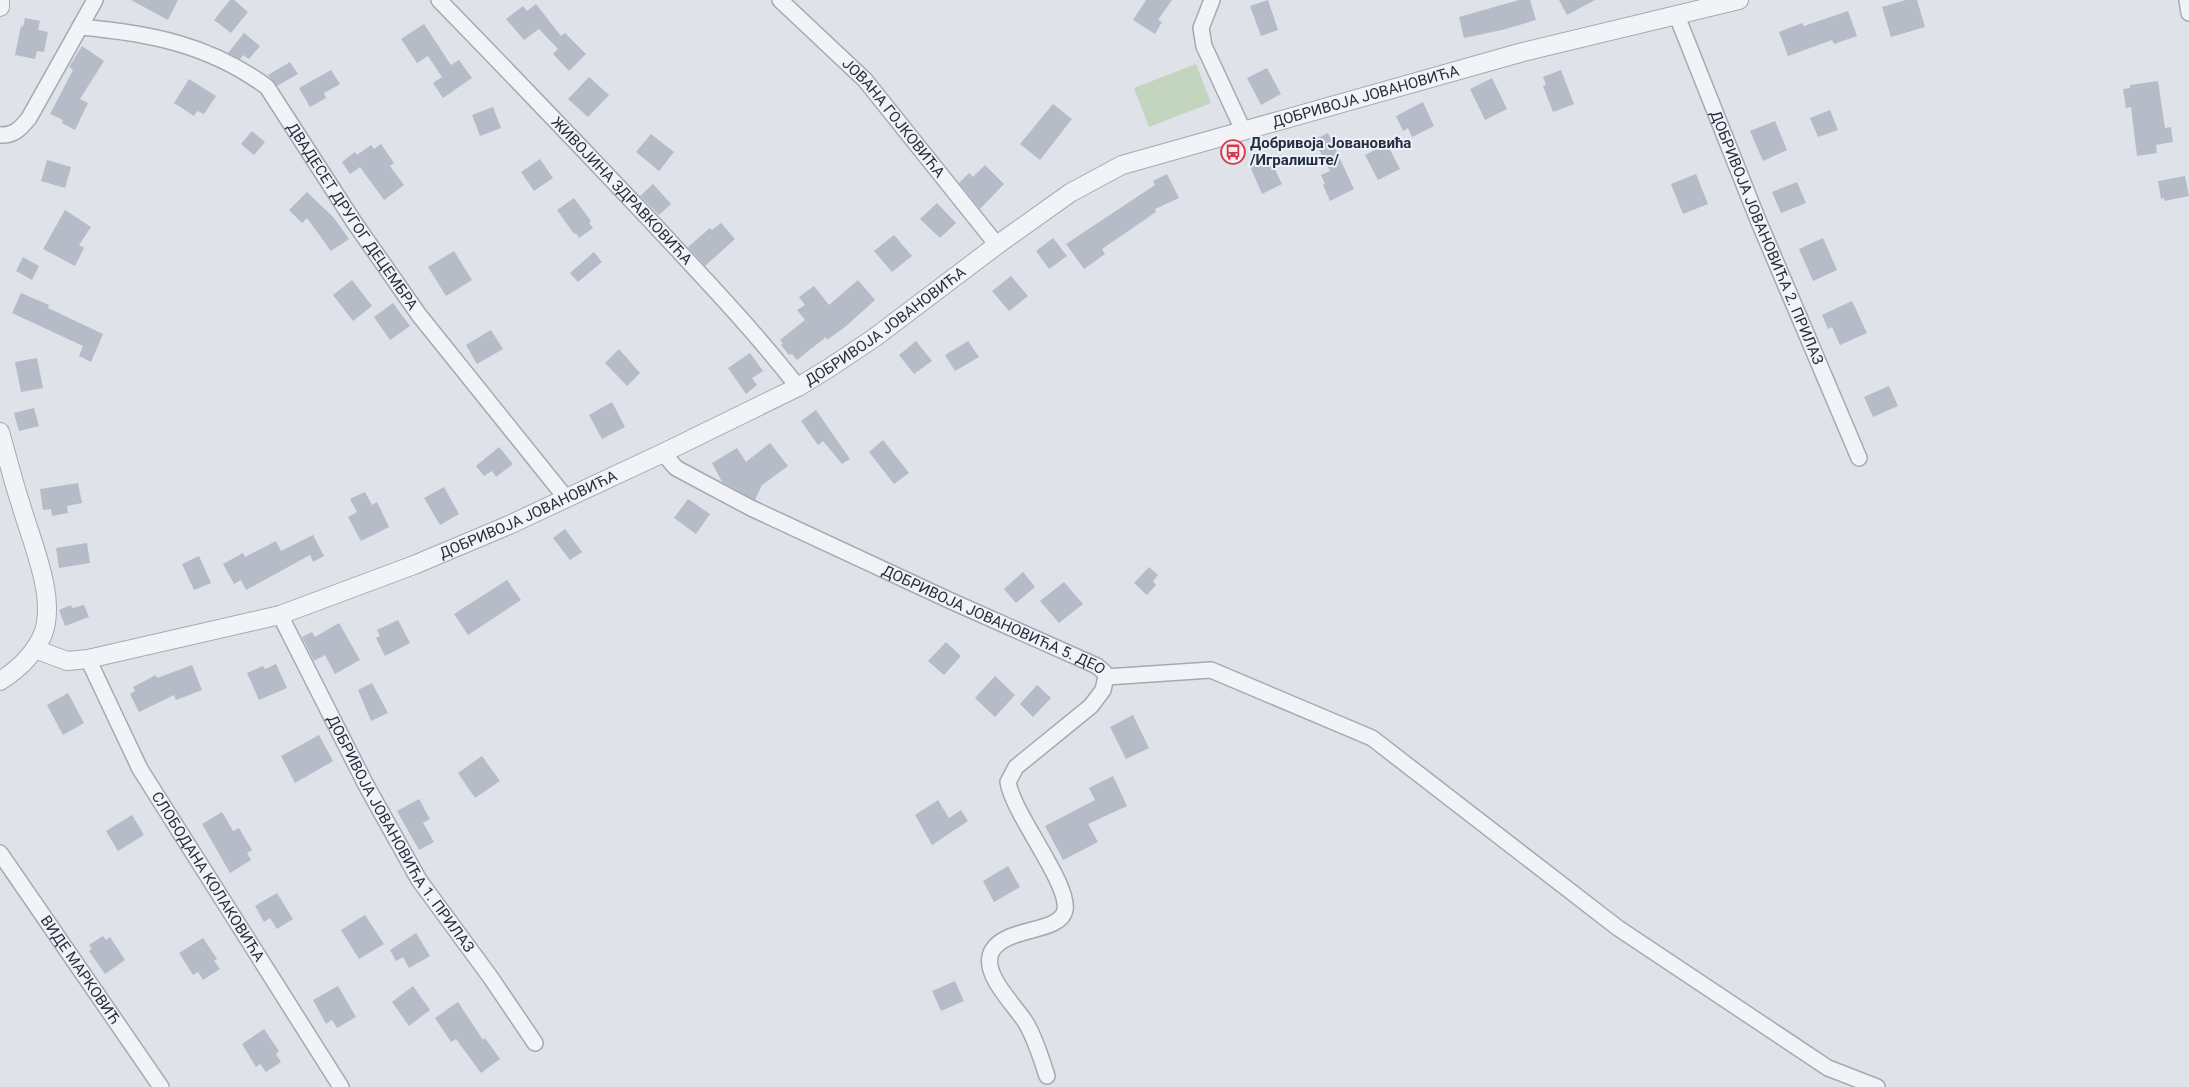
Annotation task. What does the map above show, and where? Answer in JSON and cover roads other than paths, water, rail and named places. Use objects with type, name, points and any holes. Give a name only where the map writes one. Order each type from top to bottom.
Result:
[{"type":"street","points":[[0,0],[0,7]]},
{"type":"street","points":[[0,135],[13,134],[29,118],[95,0]]},
{"type":"street","name":"ЖИВОЈИНА ЗДРАВКОВИЋА","points":[[439,0],[732,308],[771,352],[798,387]]},
{"type":"street","name":"ЈОВАНА ГОЈКОВИЋА","points":[[780,0],[865,80],[997,245]]},
{"type":"street","points":[[1212,0],[1201,28],[1204,46],[1243,130]]},
{"type":"street","name":"ДОБРИВОЈА ЈОВАНОВИЋА","points":[[35,649],[67,662],[88,659],[280,615],[414,565],[566,498],[798,387],[874,338],[997,245],[1070,193],[1106,172],[1164,152],[1523,52],[1739,0]]},
{"type":"street","points":[[2187,0],[2189,13]]},
{"type":"street","name":"ДОБРИВОЈА ЈОВАНОВИЋА 2. ПРИЛАЗ","points":[[1677,16],[1758,220],[1859,458]]},
{"type":"street","name":"ДВАДЕСЕТ ДРУГОГ ДЕЦЕМБРА","points":[[80,27],[119,30],[188,44],[246,71],[267,87],[344,206],[419,315],[566,498]]},
{"type":"street","points":[[0,432],[46,594],[43,633],[35,649],[26,662],[0,681]]},
{"type":"street","name":"ДОБРИВОЈА ЈОВАНОВИЋА 5. ДЕО","points":[[662,453],[676,468],[734,499],[951,601],[1102,669],[1106,677],[1103,690],[1096,700],[1016,767],[1008,782],[1013,797],[1056,880],[1064,899],[1065,909],[1062,917],[1055,922],[1011,935],[998,943],[992,952],[989,962],[991,972],[999,986],[1027,1024],[1039,1050],[1047,1076]]},
{"type":"street","name":"ДОБРИВОЈА ЈОВАНОВИЋА 1. ПРИЛАЗ","points":[[280,615],[366,785],[419,880],[491,978],[534,1043]]},
{"type":"street","name":"СЛОБОДАНА КОЛАКОВИЋА","points":[[88,659],[140,770],[341,1087]]},
{"type":"street","points":[[1106,677],[1211,670],[1372,738],[1618,928],[1828,1068],[1876,1087]]},
{"type":"street","name":"ВИДЕ МАРКОВИЋ","points":[[0,853],[161,1087]]},
{"type":"place","name":"Добривоја Јовановића /Игралиште/","points":[[1233,152]]}]
